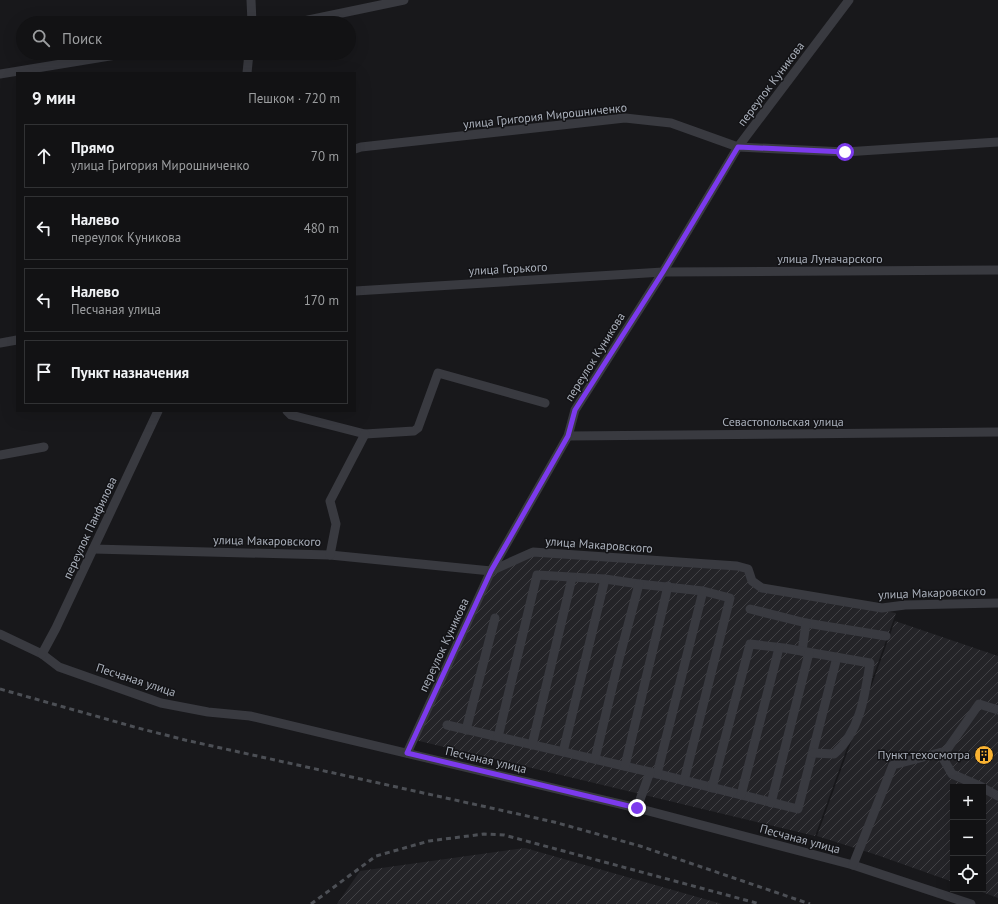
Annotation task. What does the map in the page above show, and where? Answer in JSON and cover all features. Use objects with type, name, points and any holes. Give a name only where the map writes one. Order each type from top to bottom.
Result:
[{"type":"street","points":[[251,0],[252,16]]},
{"type":"street","points":[[327,16],[404,0]]},
{"type":"street","name":"переулок Куникова","points":[[407,753],[491,571],[568,436],[575,410],[663,272],[738,147],[849,0]]},
{"type":"street","points":[[0,74],[85,60]]},
{"type":"street","points":[[246,72],[248,60]]},
{"type":"street","name":"улица Григория Мирошниченко","points":[[356,149],[369,146],[625,118],[671,123],[738,147],[845,152],[998,142]]},
{"type":"street","name":"улица Луначарского","points":[[663,272],[998,270]]},
{"type":"street","name":"улица Горького","points":[[356,290],[663,272]]},
{"type":"street","points":[[0,343],[16,340]]},
{"type":"street","points":[[288,412],[291,415],[365,434],[414,431],[418,428],[438,373],[545,403]]},
{"type":"street","name":"переулок Панфилова","points":[[42,654],[56,628],[158,412]]},
{"type":"street","name":"Севастопольская улица","points":[[568,436],[998,432]]},
{"type":"street","points":[[330,555],[336,524],[330,501],[365,434]]},
{"type":"street","points":[[0,455],[44,447]]},
{"type":"street","name":"улица Макаровского","points":[[93,549],[330,555],[491,571],[533,552],[737,566],[748,569],[752,581],[762,588],[882,608],[906,605],[998,603]]},
{"type":"street","points":[[498,737],[537,575],[605,579],[703,591],[730,598],[684,781]]},
{"type":"street","points":[[532,745],[572,578]]},
{"type":"street","points":[[563,752],[605,579]]},
{"type":"street","points":[[595,760],[619,659],[639,584]]},
{"type":"street","points":[[625,766],[668,586]]},
{"type":"street","points":[[637,808],[653,773],[703,591]]},
{"type":"street","points":[[750,609],[806,622],[886,636]]},
{"type":"street","points":[[466,730],[495,618]]},
{"type":"street","points":[[771,803],[806,652],[806,622]]},
{"type":"street","name":"Песчаная улица","points":[[0,634],[42,654],[60,667],[161,703],[208,712],[250,716],[637,808],[853,865],[971,904]]},
{"type":"street","points":[[712,788],[750,644],[870,663],[865,694],[857,721],[843,747],[834,754],[812,753]]},
{"type":"street","points":[[741,795],[779,648]]},
{"type":"street","points":[[447,726],[625,766],[798,810],[837,657]]},
{"type":"street","points":[[853,865],[893,765],[946,751],[979,704],[998,710]]},
{"type":"street","points":[[940,753],[952,774],[976,784]]},
{"type":"street","points":[[986,789],[998,796]]},
{"type":"shaded area","points":[[534,553],[736,570],[745,573],[761,591],[896,613],[815,836],[415,740],[492,572]]},
{"type":"shaded area","points":[[895,621],[998,656],[998,898],[982,892],[986,892],[986,784],[950,784],[950,881],[877,855],[817,836]]},
{"type":"shaded area","points":[[525,848],[722,904],[337,904],[360,871]]},
{"type":"railway","points":[[0,689],[185,740],[554,822],[640,846],[810,904]]},
{"type":"railway","points":[[311,904],[376,856],[429,841],[484,834],[504,835],[760,904]]},
{"type":"place","name":"Пункт техосмотра","points":[[984,755]]},
{"type":"route","points":[[637,808],[407,753],[491,571],[568,436],[575,410],[663,272],[738,147],[845,152]]}]
